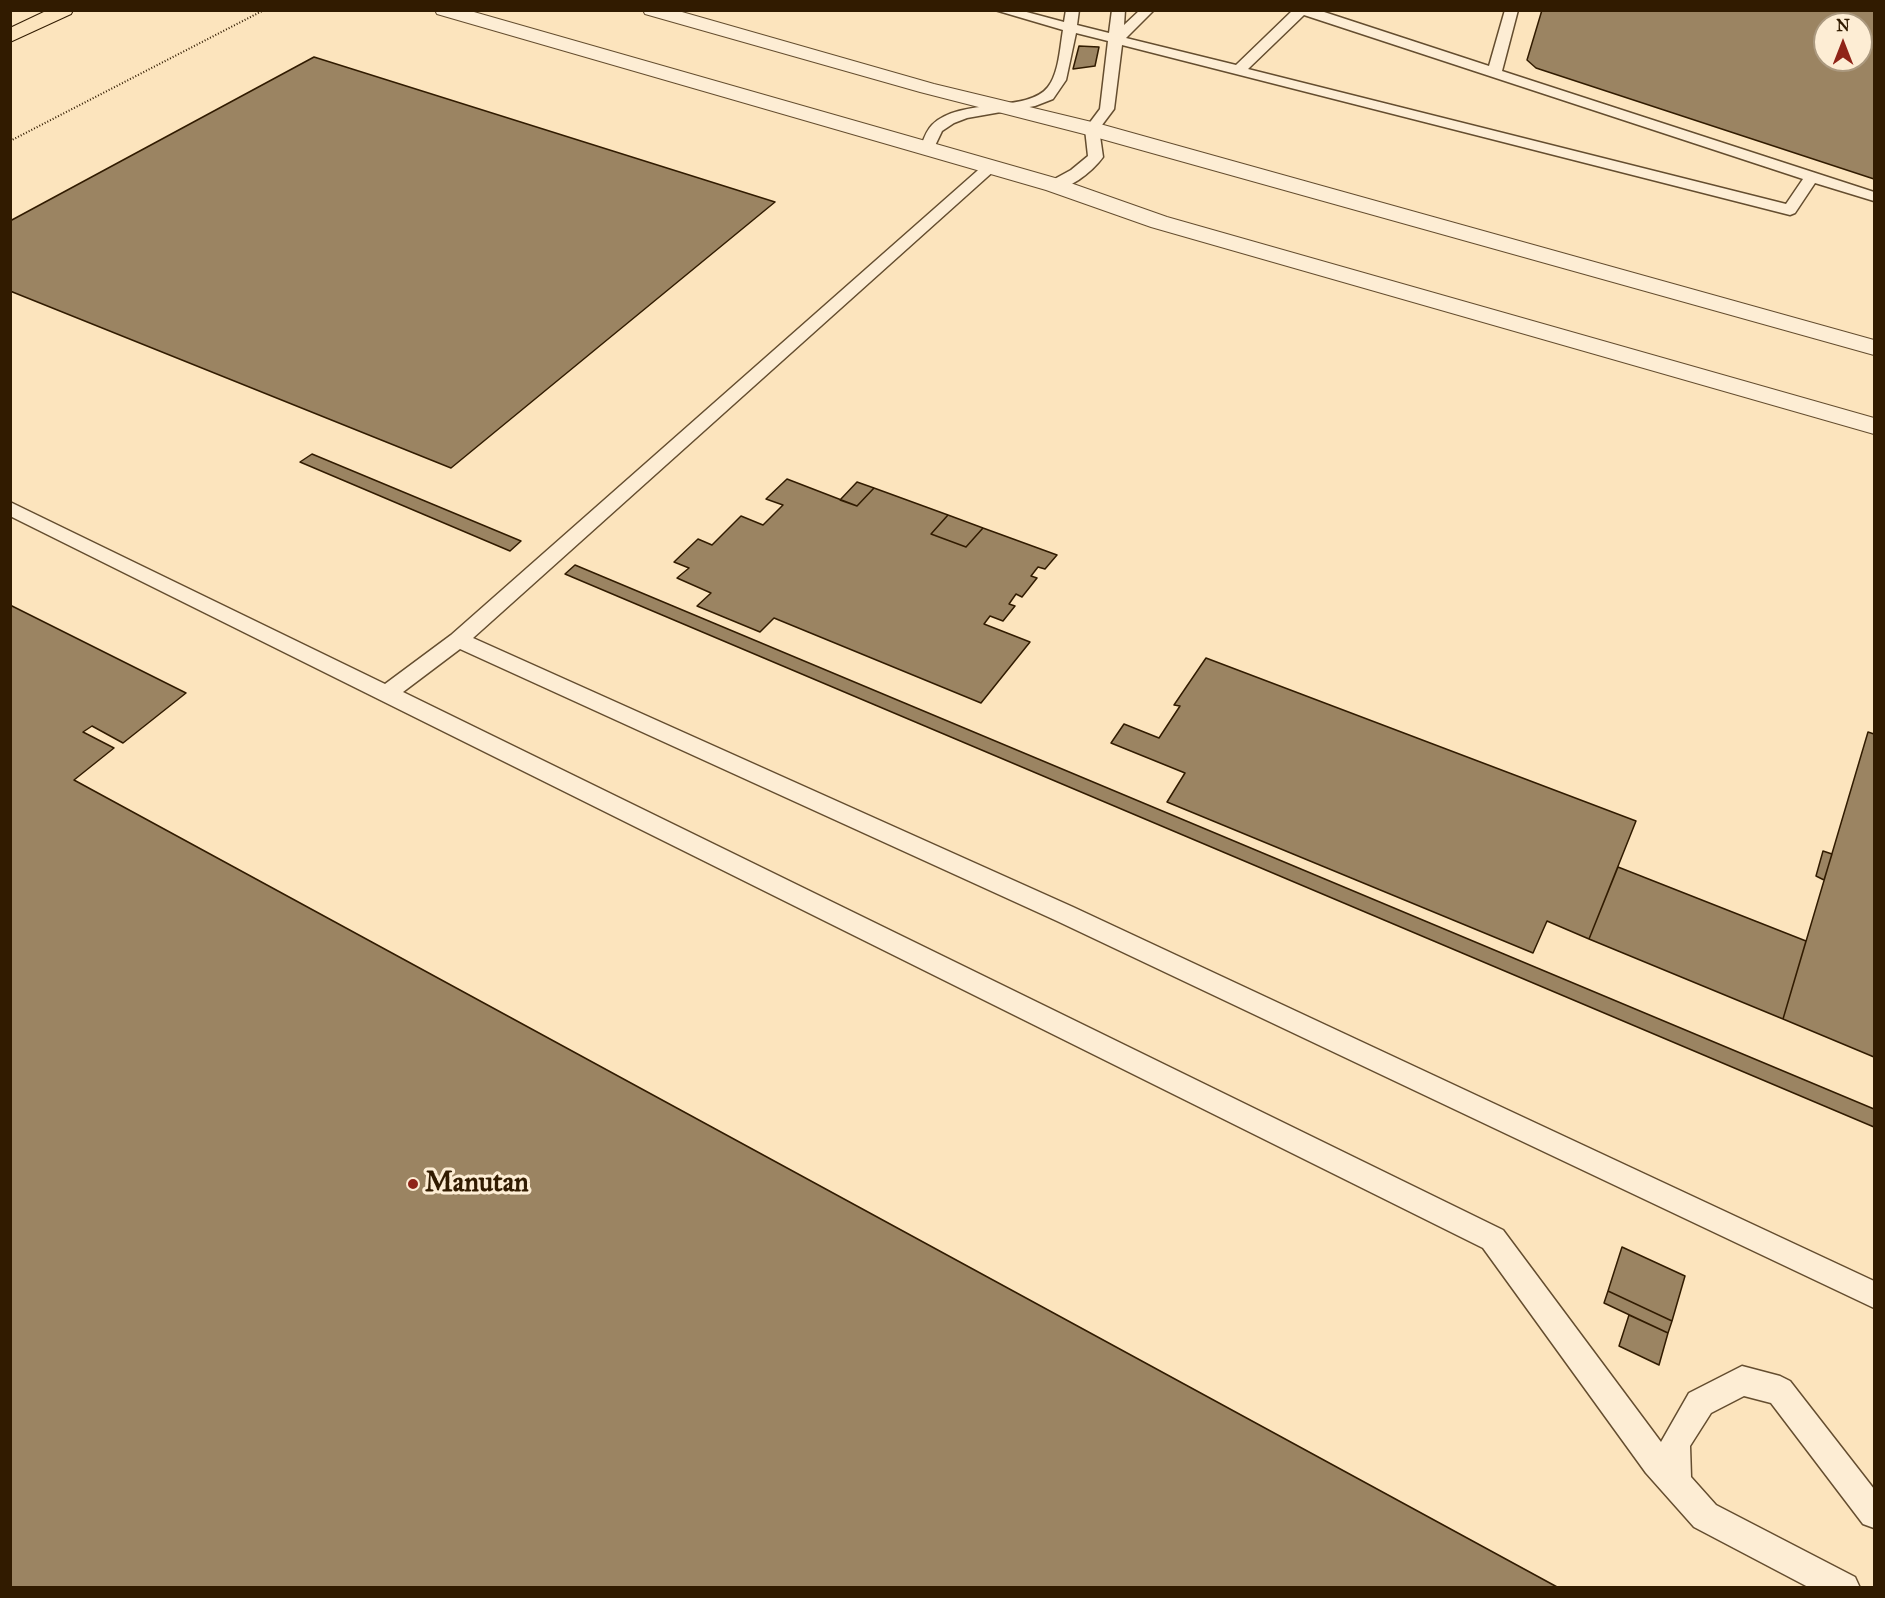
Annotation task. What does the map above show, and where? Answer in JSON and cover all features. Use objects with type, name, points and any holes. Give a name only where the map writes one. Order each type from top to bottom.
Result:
[{"type":"main road","points":[[10,36],[64,10]]},
{"type":"street","points":[[444,10],[1054,185],[1159,222],[1875,426]]},
{"type":"street","points":[[652,10],[1002,107],[1092,129],[1875,348]]},
{"type":"lane","points":[[1001,10],[1790,210],[1812,176]]},
{"type":"lane","points":[[927,149],[938,127],[951,118],[1045,98],[1056,88],[1073,10]]},
{"type":"lane","points":[[1054,185],[1087,167],[1096,157],[1092,129],[1107,109],[1119,10]]},
{"type":"lane","points":[[1115,40],[1149,10]]},
{"type":"lane","points":[[1238,71],[1302,10],[1875,197]]},
{"type":"lane","points":[[1494,73],[1512,10]]},
{"type":"lane","points":[[387,693],[458,640],[990,167]]},
{"type":"lane","points":[[10,508],[1493,1239],[1657,1462],[1705,1516],[1844,1587]]},
{"type":"lane","points":[[458,640],[1065,914],[1875,1295]]},
{"type":"lane","points":[[1677,1483],[1676,1443],[1700,1403],[1742,1381],[1780,1391],[1875,1513]]},
{"type":"path","points":[[10,141],[264,10]]},
{"type":"building","points":[[1542,10],[1874,10],[1874,179],[1536,68],[1527,60]]},
{"type":"building","points":[[1079,46],[1099,47],[1095,66],[1073,69]]},
{"type":"building","points":[[314,57],[775,202],[451,468],[10,291],[10,221]]},
{"type":"building","points":[[312,454],[521,541],[510,551],[300,462]]},
{"type":"building","points":[[787,479],[857,506],[874,488],[948,515],[931,534],[966,547],[983,528],[1057,555],[1045,569],[1038,567],[1031,576],[1037,578],[1022,597],[1016,594],[1009,604],[1015,606],[1003,621],[990,616],[984,624],[1030,642],[981,703],[774,618],[760,632],[697,606],[711,593],[677,578],[689,568],[674,562],[698,539],[712,545],[741,516],[763,525],[783,505],[766,499]]},
{"type":"building","points":[[857,482],[874,488],[857,506],[840,500]]},
{"type":"building","points":[[948,515],[983,528],[966,547],[931,534]]},
{"type":"building","points":[[575,565],[1874,1109],[1874,1127],[565,574]]},
{"type":"building","name":"Manutan","points":[[10,605],[186,693],[123,743],[92,726],[83,732],[114,748],[74,780],[1559,1588],[10,1588]]},
{"type":"building","points":[[1206,658],[1636,821],[1589,939],[1547,921],[1533,953],[1167,802],[1185,773],[1111,743],[1124,724],[1159,738],[1180,706],[1174,705]]},
{"type":"building","points":[[1868,732],[1874,734],[1874,1057],[1783,1019]]},
{"type":"building","points":[[1823,851],[1832,854],[1824,880],[1816,876]]},
{"type":"building","points":[[1618,867],[1806,941],[1783,1019],[1589,939]]},
{"type":"building","points":[[1622,1247],[1685,1276],[1672,1321],[1608,1291]]},
{"type":"building","points":[[1608,1291],[1672,1321],[1668,1333],[1604,1303]]},
{"type":"building","points":[[1629,1315],[1668,1333],[1659,1365],[1619,1346]]},
{"type":"place","name":"Manutan","points":[[413,1184]]}]
